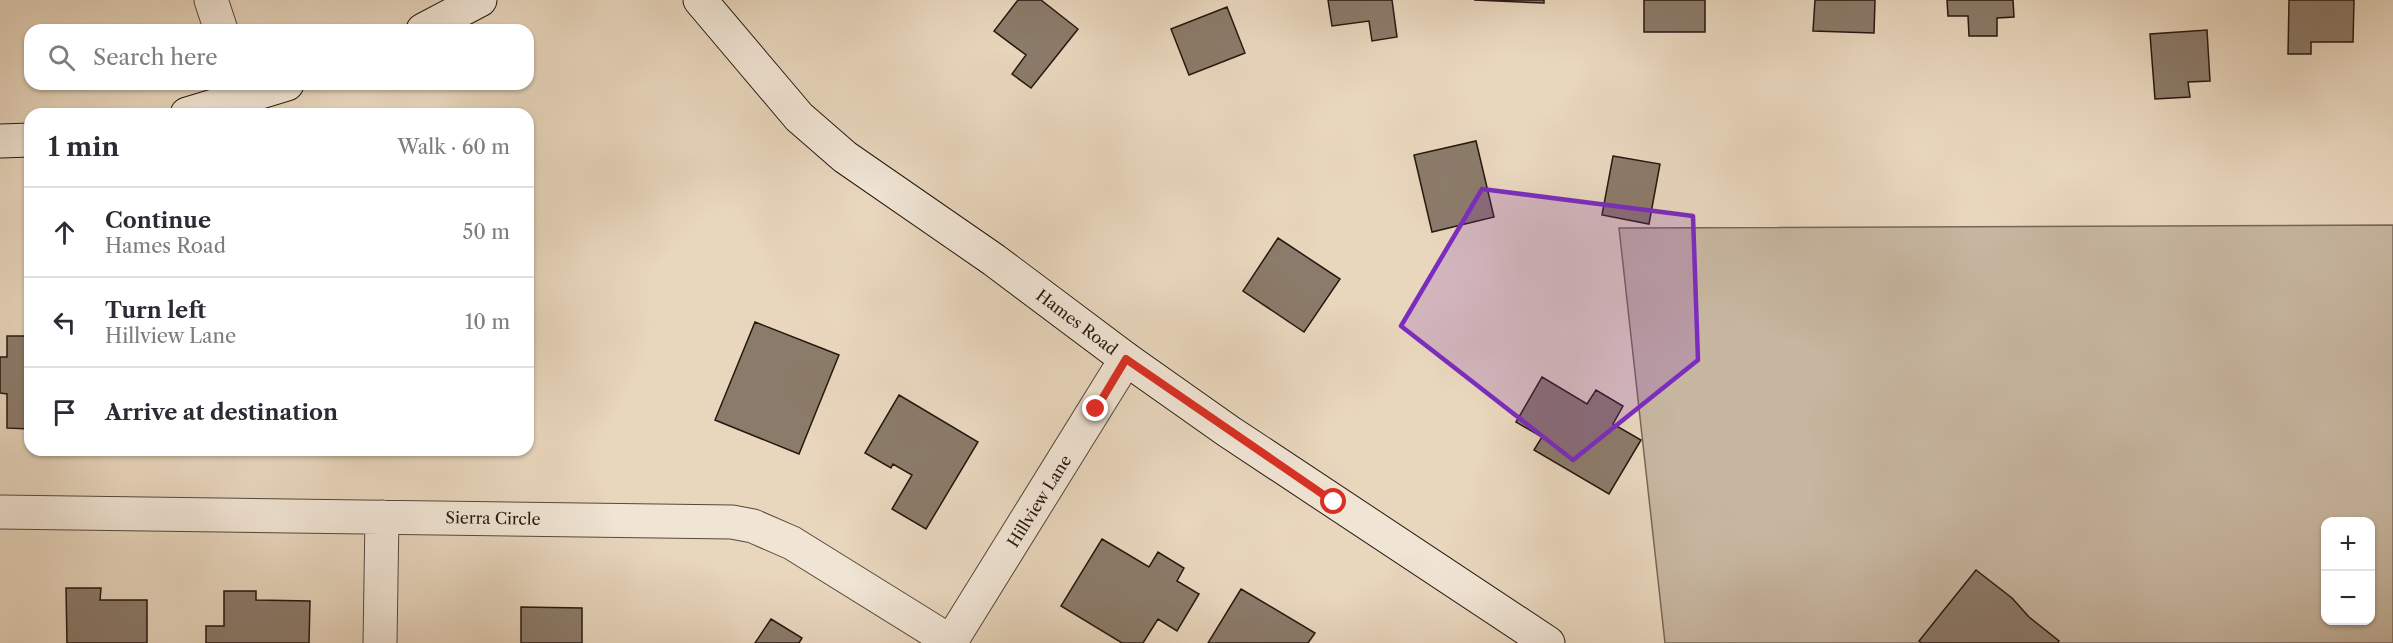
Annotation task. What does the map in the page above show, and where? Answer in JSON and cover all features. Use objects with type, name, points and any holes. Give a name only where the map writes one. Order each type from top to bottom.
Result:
[{"type":"street","points":[[211,0],[219,24]]},
{"type":"street","points":[[434,24],[480,0]]},
{"type":"street","name":"Hames Road","points":[[700,0],[799,117],[845,157],[994,260],[1126,359],[1228,431],[1548,643]]},
{"type":"street","points":[[201,108],[241,91]]},
{"type":"street","points":[[0,141],[24,140]]},
{"type":"street","name":"Hillview Lane","points":[[952,643],[1126,359]]},
{"type":"street","name":"Sierra Circle","points":[[0,512],[713,521],[753,526],[792,543],[952,643]]},
{"type":"street","points":[[380,643],[382,517]]},
{"type":"highlighted area","points":[[1482,189],[1693,216],[1698,360],[1573,460],[1401,326]]},
{"type":"shaded area","points":[[2393,225],[2393,643],[1665,643],[1619,228]]},
{"type":"building","points":[[1018,0],[1041,0],[1078,29],[1031,88],[1012,74],[1026,55],[994,31]]},
{"type":"building","points":[[1328,0],[1392,0],[1397,37],[1372,41],[1369,21],[1332,26]]},
{"type":"building","points":[[1474,0],[1544,0],[1544,3]]},
{"type":"building","points":[[1644,0],[1705,0],[1705,32],[1644,32]]},
{"type":"building","points":[[1815,0],[1875,0],[1874,33],[1813,31]]},
{"type":"building","points":[[1947,0],[2013,0],[2014,17],[1997,18],[1997,36],[1969,36],[1968,16],[1948,16]]},
{"type":"building","points":[[2289,0],[2354,0],[2353,42],[2311,42],[2311,54],[2288,54]]},
{"type":"building","points":[[1227,7],[1245,53],[1189,75],[1171,29]]},
{"type":"building","points":[[2207,30],[2210,81],[2188,82],[2190,97],[2155,99],[2150,34]]},
{"type":"building","points":[[1476,141],[1494,217],[1432,232],[1414,155]]},
{"type":"building","points":[[1613,156],[1660,164],[1649,224],[1602,215]]},
{"type":"building","points":[[1278,238],[1340,279],[1304,332],[1243,291]]},
{"type":"building","points":[[755,322],[839,355],[799,454],[715,420]]},
{"type":"building","points":[[7,336],[24,336],[24,429],[7,428],[7,394],[0,393],[0,357],[7,357]]},
{"type":"building","points":[[1542,377],[1587,404],[1596,390],[1623,406],[1613,424],[1641,440],[1609,494],[1534,450],[1542,437],[1516,422]]},
{"type":"building","points":[[899,395],[978,442],[926,529],[892,509],[912,475],[893,464],[891,468],[865,453]]},
{"type":"building","points":[[1102,539],[1149,567],[1158,552],[1184,568],[1177,581],[1199,594],[1177,631],[1158,619],[1143,643],[1122,643],[1061,606]]},
{"type":"building","points":[[1976,570],[2012,598],[2029,617],[2059,641],[2058,643],[1922,643],[1919,641]]},
{"type":"building","points":[[66,588],[101,588],[100,600],[147,600],[147,643],[67,643]]},
{"type":"building","points":[[1241,589],[1315,633],[1308,643],[1208,643]]},
{"type":"building","points":[[224,591],[256,591],[256,600],[310,601],[309,643],[206,643],[206,626],[224,626]]},
{"type":"building","points":[[521,607],[582,608],[582,643],[521,643]]},
{"type":"building","points":[[771,619],[802,638],[799,643],[755,643]]},
{"type":"route","points":[[1096,409],[1126,359],[1334,502]]}]
